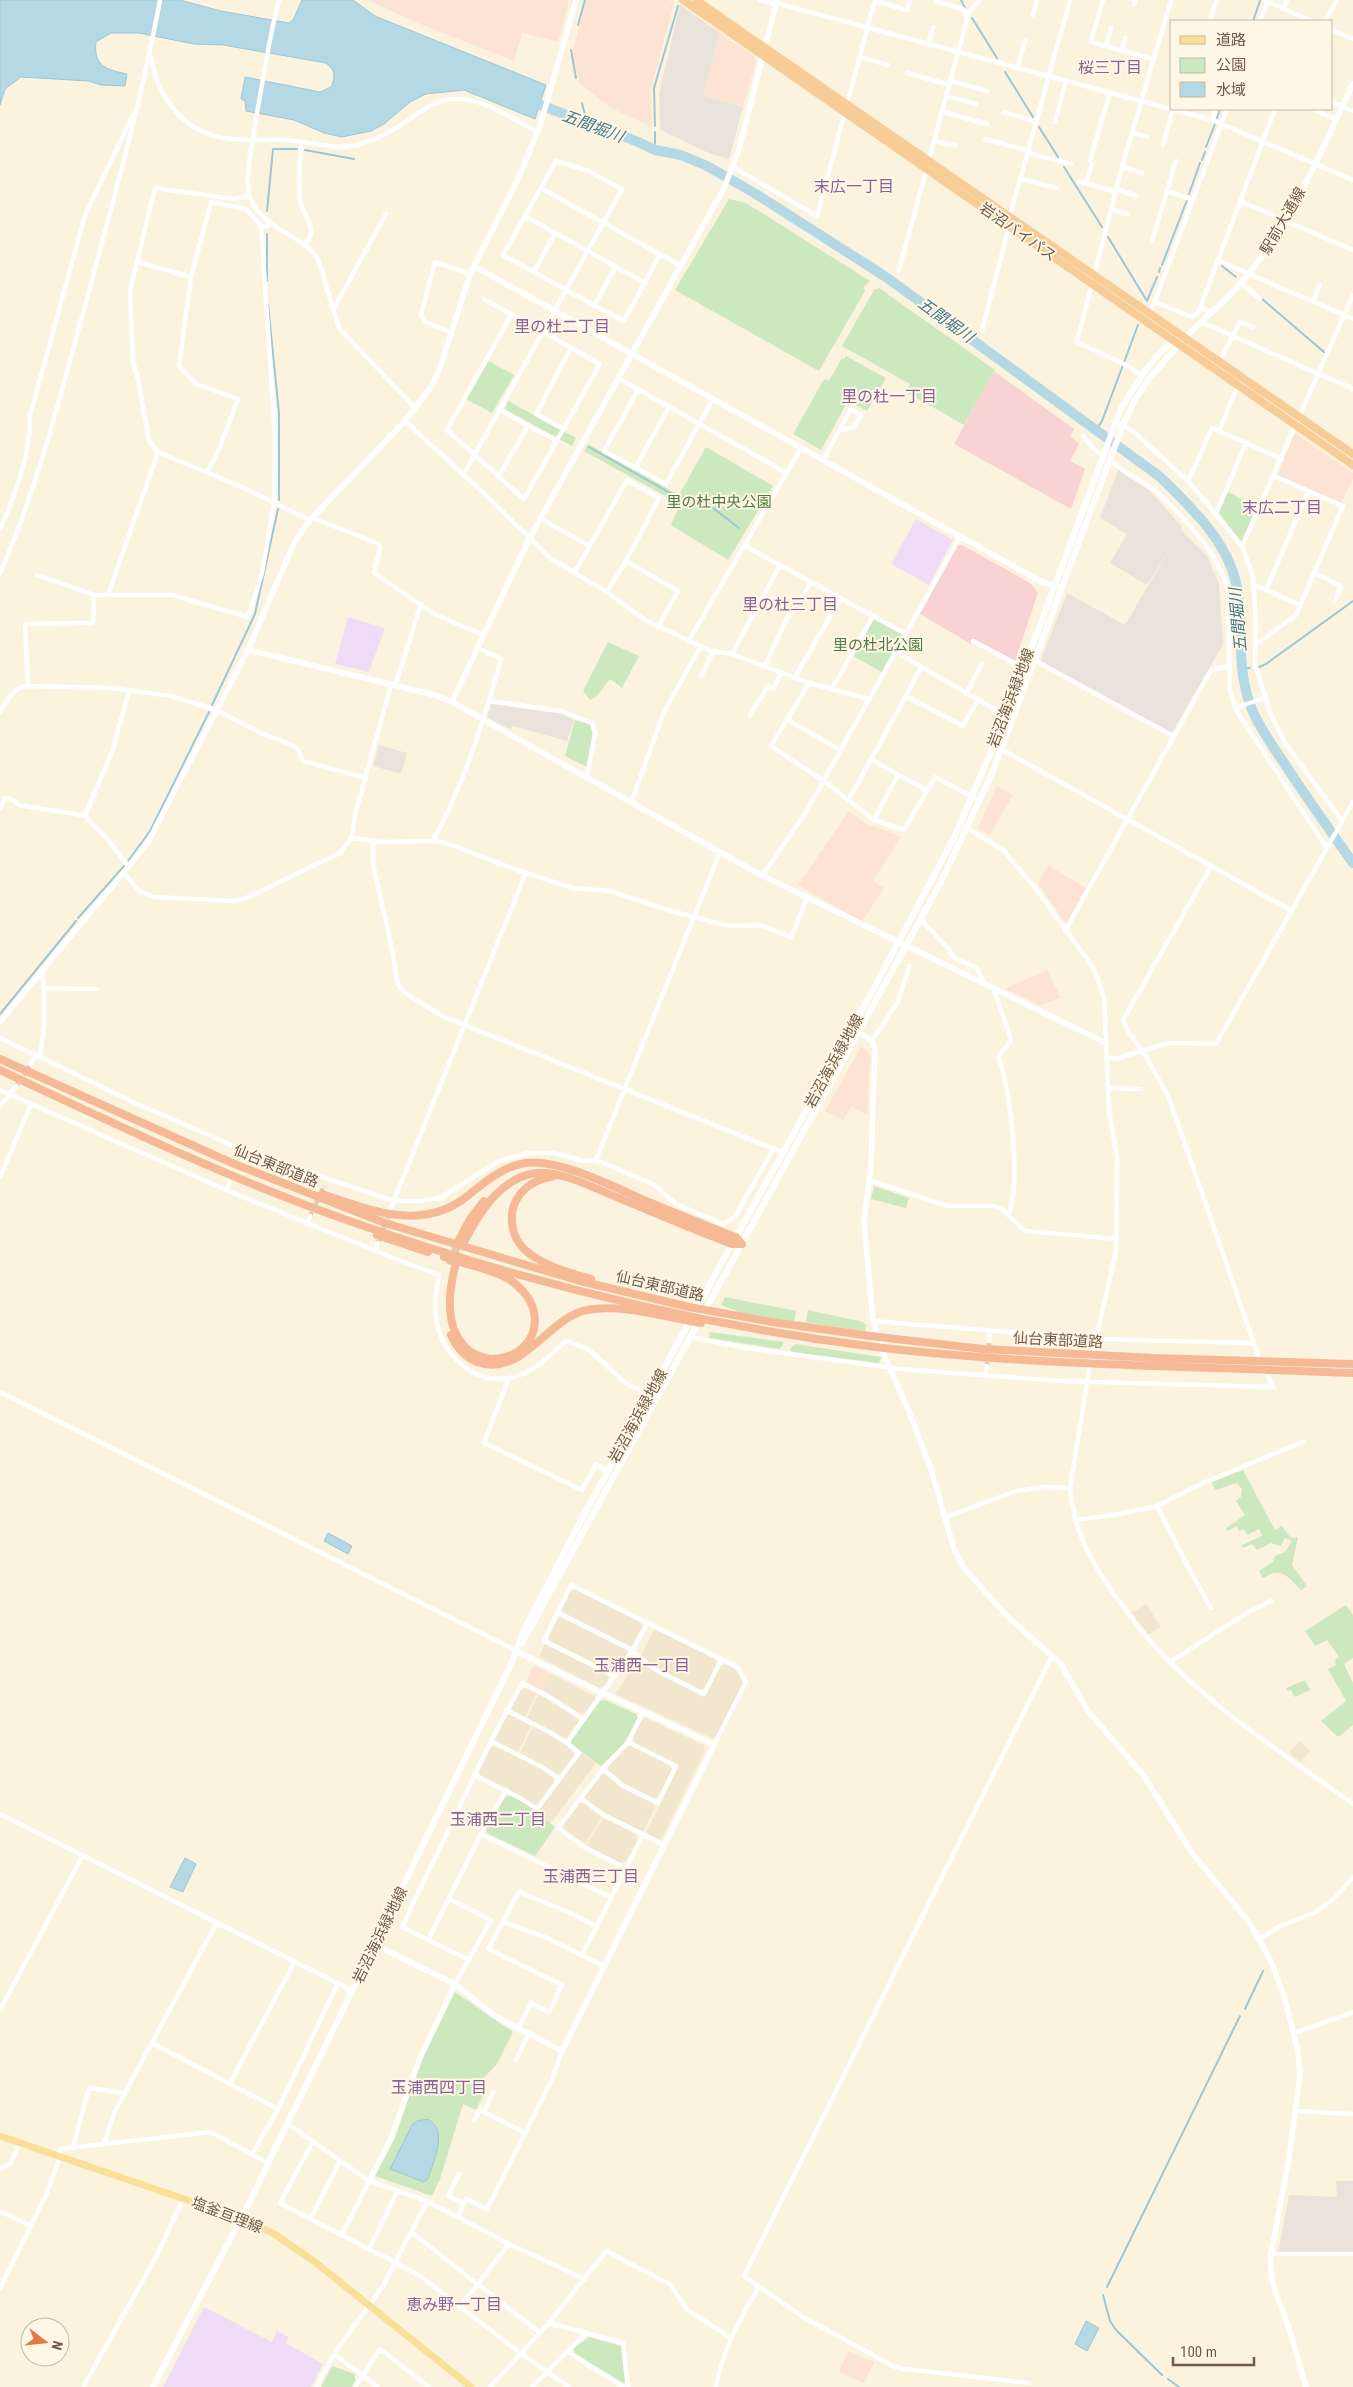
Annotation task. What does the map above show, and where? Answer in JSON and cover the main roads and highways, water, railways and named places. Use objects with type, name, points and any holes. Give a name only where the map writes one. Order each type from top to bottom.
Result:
[{"type":"highway","name":"岩沼バイパス","points":[[683,0],[763,56],[847,108]]},
{"type":"highway","name":"岩沼バイパス","points":[[696,0],[765,47],[1092,284],[1238,385],[1353,454]]},
{"type":"highway","name":"岩沼バイパス","points":[[929,165],[1010,216],[1185,337],[1353,465]]},
{"type":"highway","name":"仙台東部道路","points":[[0,1059],[232,1163],[384,1223],[580,1281],[689,1307],[870,1336],[983,1349],[1100,1356],[1353,1364]]},
{"type":"highway","name":"仙台東部道路","points":[[0,1070],[148,1140],[356,1224],[492,1266],[683,1317],[872,1346],[982,1358],[1072,1364],[1353,1373]]},
{"type":"highway","points":[[232,1163],[366,1208],[408,1217],[425,1216],[449,1208],[488,1180],[511,1167],[525,1163],[541,1164],[560,1167],[584,1175],[734,1241]]},
{"type":"highway","points":[[541,1164],[513,1175],[494,1189],[478,1208],[461,1241],[483,1210],[507,1185],[521,1177],[538,1173],[573,1180],[742,1244]]},
{"type":"highway","points":[[555,1175],[532,1184],[516,1201],[511,1223],[516,1237],[525,1249],[560,1269],[689,1307]]},
{"type":"highway","points":[[306,1205],[370,1232],[506,1278],[527,1296],[534,1315],[530,1336],[515,1353],[501,1358],[487,1359],[468,1350],[459,1340],[453,1328],[450,1309],[453,1266],[445,1300],[449,1332],[460,1350],[482,1363],[496,1364],[517,1358],[565,1319],[589,1310],[614,1309],[683,1317]]},
{"type":"main road","points":[[1177,342],[1185,337]]},
{"type":"main road","name":"岩沼海浜緑地線","points":[[153,2387],[288,2124],[517,1651],[742,1244],[856,1030],[898,943],[935,876],[973,797],[1006,716],[1053,585],[1115,424],[1130,392],[1142,376],[1177,342]]},
{"type":"main road","name":"岩沼海浜緑地線","points":[[517,1651],[524,1630],[608,1471],[782,1152],[921,920],[967,828],[1001,749],[1122,429],[1136,398],[1177,342]]},
{"type":"main road","name":"塩釜亘理線","points":[[0,2136],[241,2218],[273,2233],[370,2306],[471,2387]]},
{"type":"water","points":[[0,0],[180,0],[221,11],[289,23],[293,20],[302,0],[353,0],[375,16],[546,85],[535,119],[464,90],[426,94],[410,102],[384,124],[371,131],[342,137],[324,133],[294,120],[246,111],[245,101],[241,99],[245,77],[320,92],[331,87],[334,80],[333,71],[326,63],[223,45],[194,44],[139,33],[111,33],[96,42],[97,57],[103,66],[113,71],[127,74],[125,86],[101,85],[89,81],[21,77],[5,89],[0,105]]},
{"type":"water","points":[[328,1533],[352,1546],[348,1554],[324,1541]]},
{"type":"water","points":[[185,1858],[196,1864],[183,1892],[170,1887]]},
{"type":"water","points":[[428,2119],[438,2131],[439,2139],[428,2179],[424,2182],[390,2169],[412,2125],[417,2121]]},
{"type":"water","points":[[1086,2321],[1099,2328],[1087,2351],[1075,2344]]},
{"type":"waterway","points":[[578,25],[585,0]]},
{"type":"waterway","points":[[961,0],[965,8]]},
{"type":"waterway","points":[[1253,20],[1260,1]]},
{"type":"waterway","points":[[655,126],[654,88],[678,6]]},
{"type":"waterway","points":[[972,18],[997,58]]},
{"type":"waterway","points":[[571,50],[576,78]]},
{"type":"waterway","points":[[1005,72],[1033,117]]},
{"type":"waterway","name":"五間堀川","points":[[527,100],[655,150],[681,155],[707,166],[756,194],[886,277],[1159,476],[1185,501],[1209,529],[1228,560],[1238,594],[1242,670],[1248,700],[1272,745],[1353,863]]},
{"type":"waterway","points":[[582,103],[587,123]]},
{"type":"waterway","points":[[1217,118],[1220,110]]},
{"type":"waterway","points":[[1206,147],[1215,124]]},
{"type":"waterway","points":[[1039,127],[1058,157]]},
{"type":"waterway","points":[[655,132],[655,150]]},
{"type":"waterway","points":[[267,211],[273,149],[297,149]]},
{"type":"waterway","points":[[305,150],[354,159]]},
{"type":"waterway","points":[[1202,160],[1205,152]]},
{"type":"waterway","points":[[1189,194],[1200,163]]},
{"type":"waterway","points":[[1064,167],[1102,227]]},
{"type":"waterway","points":[[1162,265],[1187,200]]},
{"type":"waterway","points":[[267,234],[267,281]]},
{"type":"waterway","points":[[1108,237],[1147,301]]},
{"type":"waterway","points":[[1222,266],[1236,277]]},
{"type":"waterway","points":[[1159,272],[1160,268]]},
{"type":"waterway","points":[[1147,301],[1157,277]]},
{"type":"waterway","points":[[1261,298],[1324,352]]},
{"type":"waterway","points":[[268,304],[279,413],[279,500]]},
{"type":"waterway","points":[[1096,430],[1102,421],[1138,325]]},
{"type":"waterway","points":[[589,447],[684,501],[713,508],[739,528]]},
{"type":"waterway","points":[[212,705],[255,614],[278,509]]},
{"type":"waterway","points":[[1257,668],[1266,664],[1353,601]]},
{"type":"waterway","points":[[1242,669],[1250,668]]},
{"type":"waterway","points":[[128,861],[150,831],[209,712]]},
{"type":"waterway","points":[[78,918],[124,866]]},
{"type":"waterway","points":[[0,1014],[76,921]]},
{"type":"waterway","points":[[1245,2009],[1263,1971]]},
{"type":"waterway","points":[[1107,2287],[1240,2016]]},
{"type":"waterway","points":[[1103,2295],[1110,2321],[1116,2330],[1162,2375]]},
{"type":"waterway","points":[[1168,2379],[1179,2387]]},
{"type":"tunnel","points":[[16,1086],[31,1064]]},
{"type":"tunnel","points":[[310,1216],[324,1186]]},
{"type":"tunnel","points":[[378,1243],[390,1212]]},
{"type":"tunnel","points":[[450,1265],[459,1240]]},
{"type":"tunnel","points":[[987,1366],[989,1341]]},
{"type":"district","name":"桜三丁目","points":[[1110,67]]},
{"type":"district","name":"末広一丁目","points":[[854,186]]},
{"type":"district","name":"里の杜二丁目","points":[[562,326]]},
{"type":"district","name":"里の杜一丁目","points":[[889,396]]},
{"type":"district","name":"末広二丁目","points":[[1282,507]]},
{"type":"district","name":"里の杜三丁目","points":[[790,604]]},
{"type":"district","name":"玉浦西一丁目","points":[[642,1665]]},
{"type":"district","name":"玉浦西二丁目","points":[[498,1819]]},
{"type":"district","name":"玉浦西三丁目","points":[[591,1876]]},
{"type":"district","name":"玉浦西四丁目","points":[[439,2087]]},
{"type":"district","name":"恵み野一丁目","points":[[454,2304]]},
{"type":"park label","name":"里の杜中央公園","points":[[719,502]]},
{"type":"park label","name":"里の杜北公園","points":[[878,645]]}]
